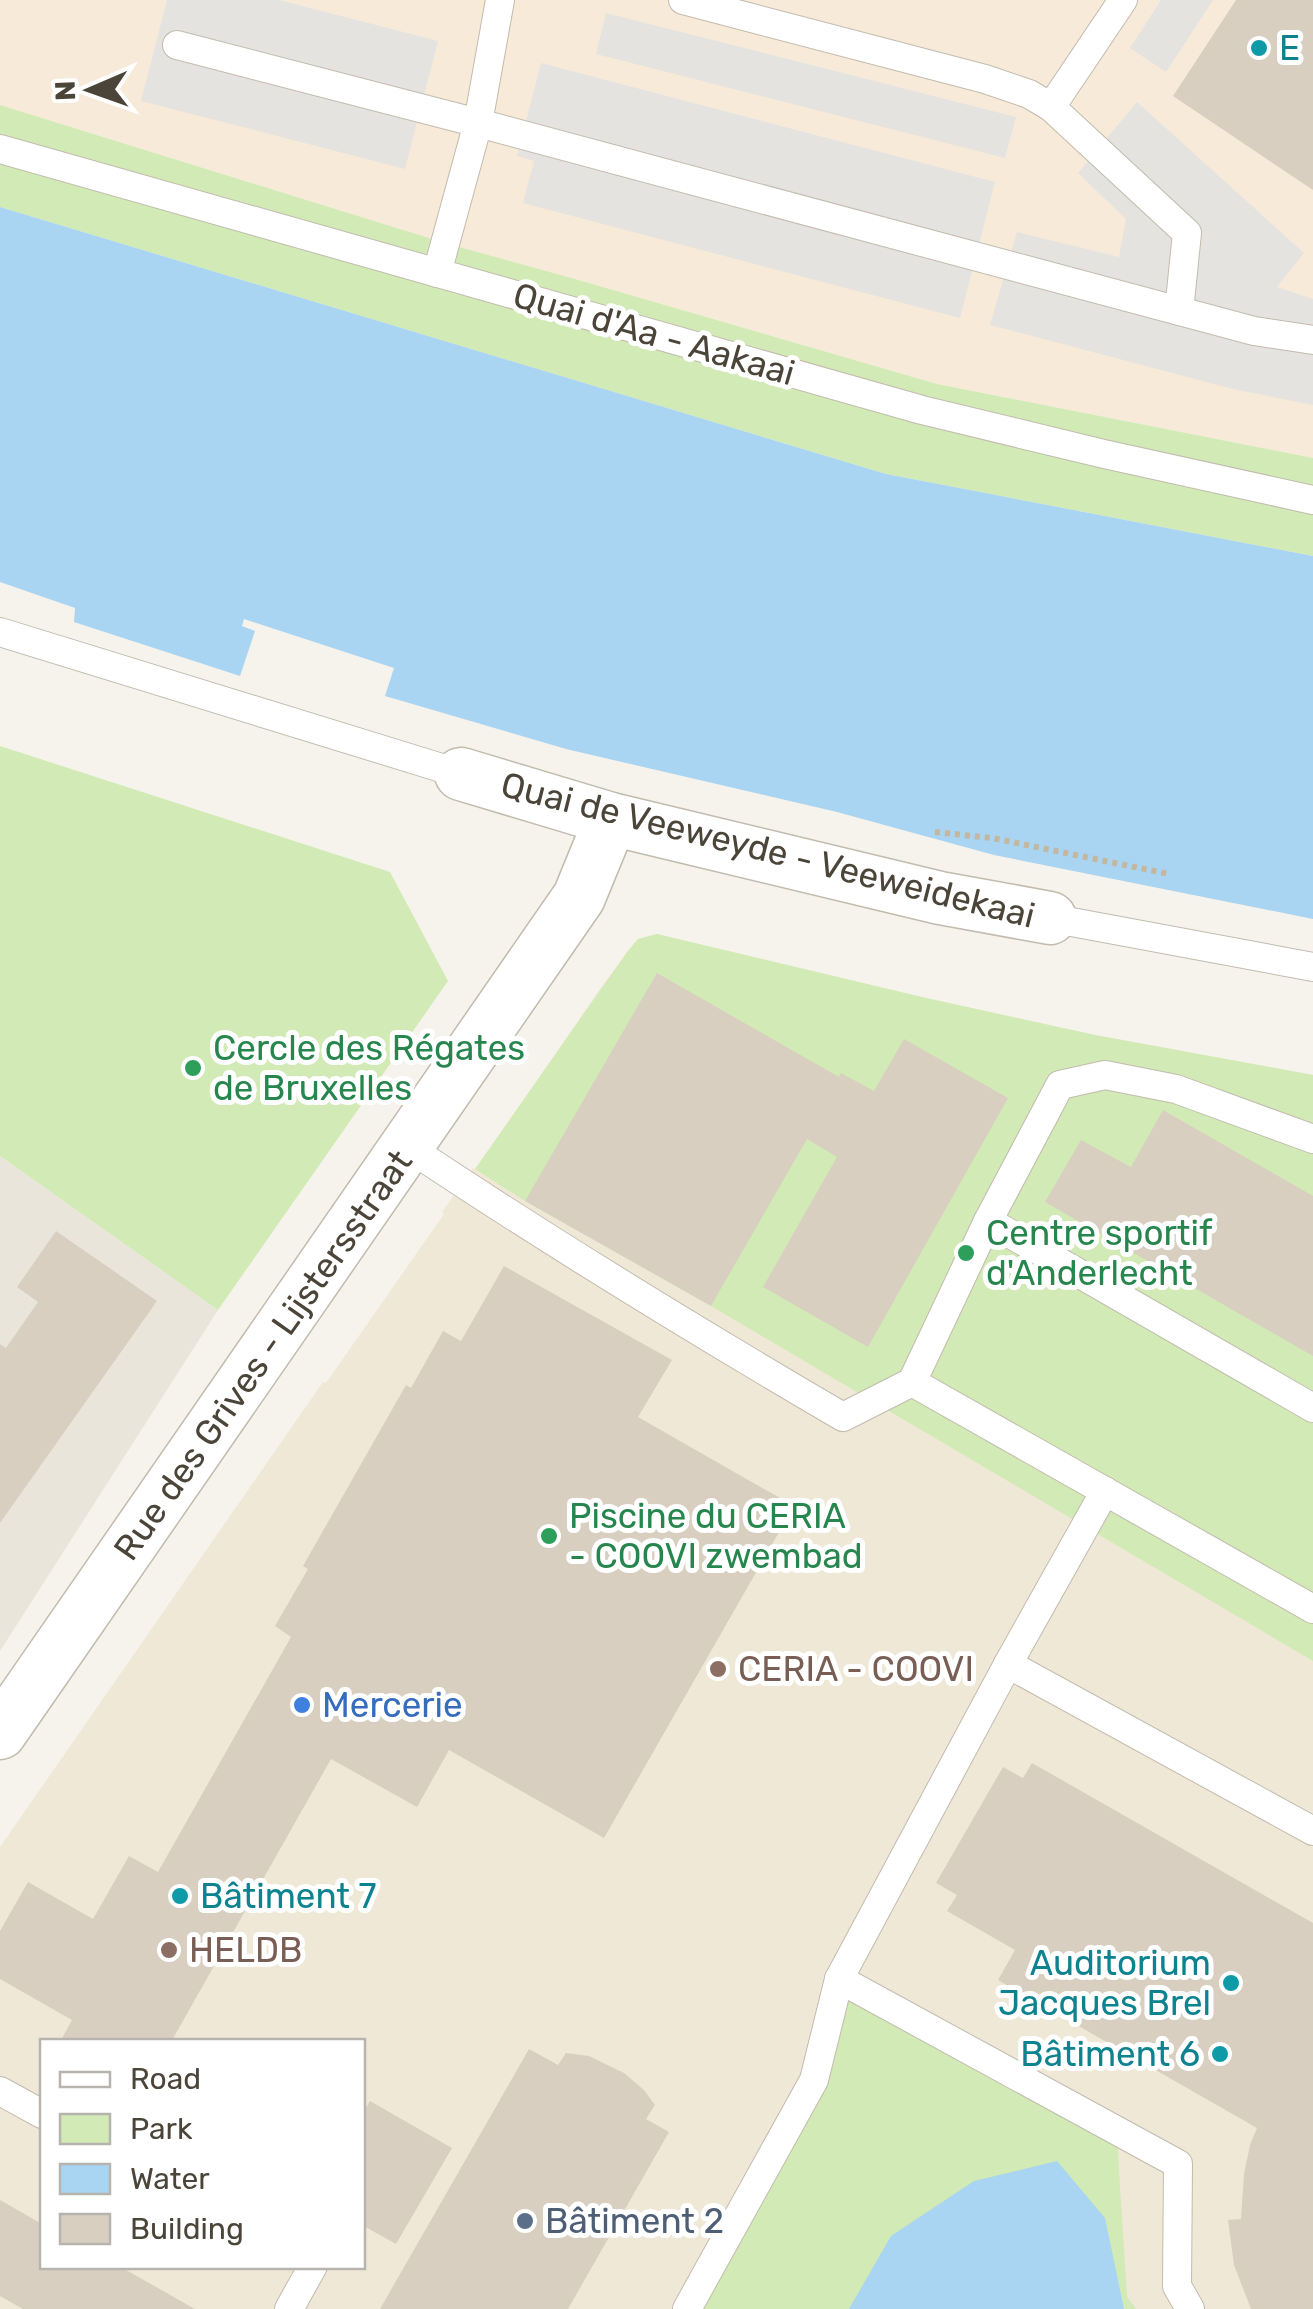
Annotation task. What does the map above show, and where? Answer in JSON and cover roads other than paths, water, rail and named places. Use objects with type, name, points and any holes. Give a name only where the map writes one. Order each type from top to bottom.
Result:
[{"type":"street","name":"Quai de Veeweyde - Veeweidekaai","points":[[462,774],[611,819],[940,898],[1050,918]]},
{"type":"street","name":"Rue des Grives - Lijstersstraat","points":[[0,1733],[579,897],[611,819]]},
{"type":"lane","points":[[437,273],[478,122],[500,0]]},
{"type":"lane","points":[[683,0],[986,79],[1051,106],[1187,233],[1179,312]]},
{"type":"lane","points":[[1051,106],[1124,0]]},
{"type":"lane","points":[[178,45],[1179,312],[1254,331],[1313,340]]},
{"type":"lane","name":"Quai d'Aa - Aakaai","points":[[0,149],[922,410],[1313,500]]},
{"type":"lane","name":"Quai de Veeweyde - Veeweidekaai","points":[[0,632],[462,774]]},
{"type":"lane","name":"Quai de Veeweyde - Veeweidekaai","points":[[1050,918],[1313,967]]},
{"type":"lane","points":[[408,1147],[694,1329],[844,1417],[912,1382],[988,1221],[1060,1085],[1104,1075],[1176,1089],[1313,1139]]},
{"type":"lane","points":[[988,1221],[1313,1408]]},
{"type":"lane","points":[[912,1382],[1313,1609]]},
{"type":"lane","points":[[687,2309],[814,2080],[839,1979],[1104,1490]]},
{"type":"lane","points":[[1008,1664],[1313,1830]]},
{"type":"lane","points":[[839,1979],[1178,2164],[1177,2286],[1190,2309]]},
{"type":"lane","points":[[0,2091],[40,2113]]},
{"type":"lane","points":[[289,2309],[310,2269]]},
{"type":"water","points":[[0,207],[886,474],[1313,556],[1313,919],[994,855],[837,812],[566,749],[385,696],[394,668],[244,619],[242,626],[255,631],[240,676],[74,622],[75,608],[0,582]]},
{"type":"water","points":[[1057,2161],[1105,2218],[1124,2309],[849,2309],[891,2236],[974,2181]]},
{"type":"place","name":"E","points":[[1259,48]]},
{"type":"place","name":"Cercle des Régates de Bruxelles","points":[[193,1068]]},
{"type":"place","name":"Centre sportif d'Anderlecht","points":[[966,1253]]},
{"type":"place","name":"Piscine du CERIA - COOVI zwembad","points":[[549,1536]]},
{"type":"place","name":"CERIA - COOVI","points":[[718,1669]]},
{"type":"place","name":"Mercerie","points":[[302,1705]]},
{"type":"place","name":"Bâtiment 7","points":[[180,1896]]},
{"type":"place","name":"HELDB","points":[[169,1950]]},
{"type":"place","name":"Auditorium Jacques Brel","points":[[1231,1983]]},
{"type":"place","name":"Bâtiment 6","points":[[1220,2054]]},
{"type":"place","name":"Bâtiment 2","points":[[525,2221]]}]
